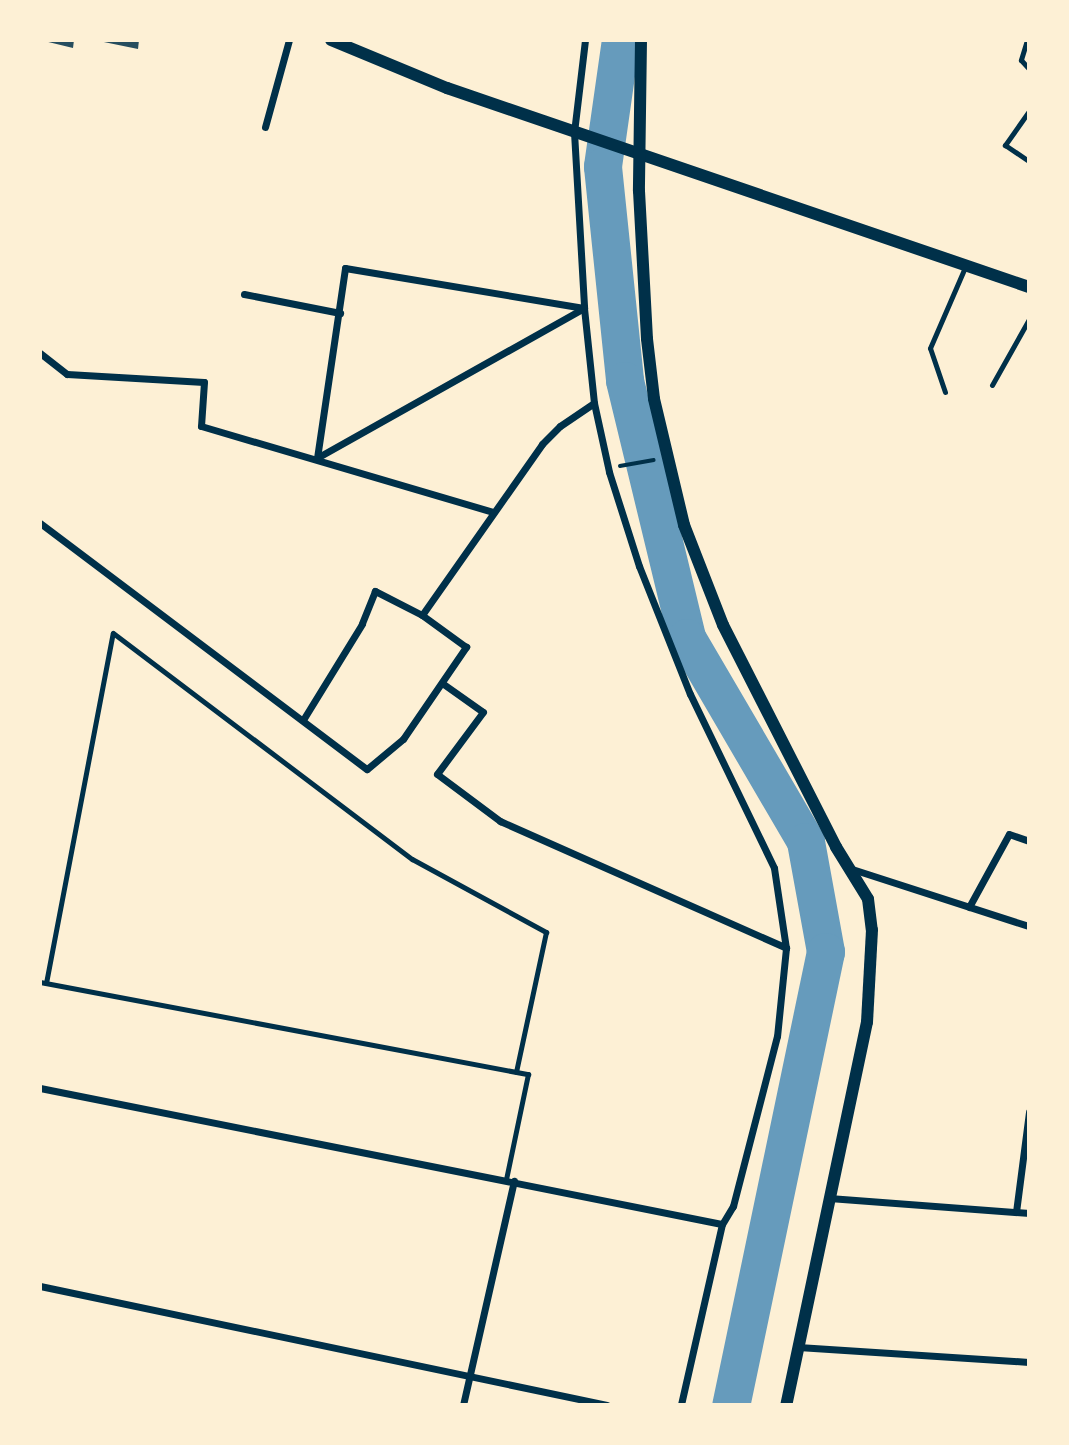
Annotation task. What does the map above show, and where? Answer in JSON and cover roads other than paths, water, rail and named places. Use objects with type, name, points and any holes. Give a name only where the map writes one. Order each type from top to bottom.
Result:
[{"type":"street","points":[[265,127],[289,40]]},
{"type":"street","points":[[331,40],[447,88],[967,262],[1029,287]]},
{"type":"street","points":[[585,40],[579,133],[584,308],[594,403],[608,472],[639,566],[690,694],[774,868],[786,948],[777,1036],[733,1206],[722,1224],[681,1405]]},
{"type":"street","points":[[641,40],[635,152],[647,339],[654,399],[684,525],[723,625],[836,847],[868,899],[873,984],[786,1405]]},
{"type":"street","points":[[317,458],[345,268],[584,308]]},
{"type":"street","points":[[244,294],[340,313]]},
{"type":"street","points":[[317,458],[584,308]]},
{"type":"street","points":[[40,353],[67,374],[204,382],[201,426],[493,512]]},
{"type":"street","points":[[422,615],[493,512],[551,435],[594,403]]},
{"type":"street","points":[[40,523],[367,769],[403,739],[466,647],[422,615],[375,591],[362,624],[303,720]]},
{"type":"street","points":[[442,683],[483,712],[437,774],[500,821],[786,948]]},
{"type":"street","points":[[969,907],[1009,834],[1029,841]]},
{"type":"street","points":[[852,869],[1029,926]]},
{"type":"street","points":[[40,1087],[722,1224]]},
{"type":"street","points":[[1016,1212],[1029,1112]]},
{"type":"street","points":[[463,1405],[510,1180]]},
{"type":"street","points":[[829,1198],[1029,1213]]},
{"type":"street","points":[[40,1286],[607,1405]]},
{"type":"street","points":[[798,1347],[1029,1362]]},
{"type":"lane","points":[[1027,40],[1021,60],[1029,69]]},
{"type":"lane","points":[[1029,111],[1005,145],[1029,161]]},
{"type":"lane","points":[[945,392],[930,348],[967,262]]},
{"type":"lane","points":[[992,385],[1029,319]]},
{"type":"lane","points":[[510,1180],[528,1074],[516,1072],[43,982],[113,633],[412,859],[546,932],[516,1072]]},
{"type":"waterway","points":[[621,40],[603,167],[625,381],[687,638],[806,842],[826,952],[731,1405]]}]
